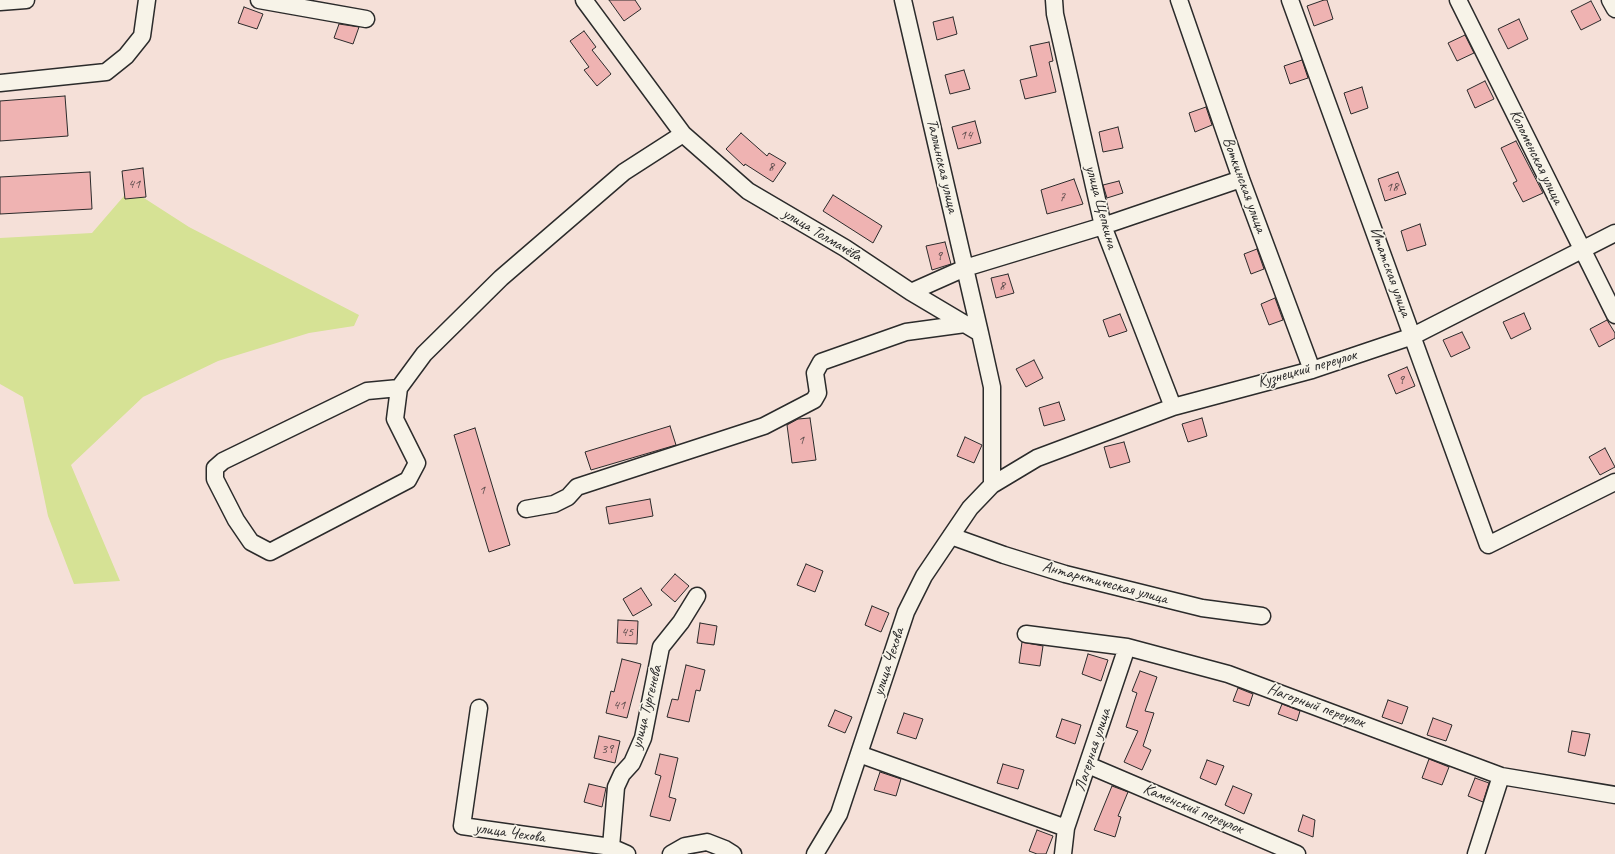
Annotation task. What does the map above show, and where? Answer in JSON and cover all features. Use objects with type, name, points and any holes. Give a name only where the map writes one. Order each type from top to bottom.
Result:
[{"type":"street","points":[[0,2],[26,0]]},
{"type":"street","points":[[0,83],[106,72],[126,56],[142,36],[147,0]]},
{"type":"street","points":[[258,0],[366,19]]},
{"type":"street","name":"улица Толмачёва","points":[[584,0],[683,134],[748,191],[846,248],[911,292],[980,333]]},
{"type":"street","name":"Таллинская улица","points":[[903,0],[980,333]]},
{"type":"street","name":"улица Щепкина","points":[[1054,0],[1055,14],[1103,226],[1172,407]]},
{"type":"street","name":"Воткинская улица","points":[[1179,0],[1241,179],[1312,370]]},
{"type":"street","name":"Итатская улица","points":[[1290,0],[1488,545],[1615,482]]},
{"type":"street","name":"Коломенская улица","points":[[1458,0],[1615,315]]},
{"type":"street","points":[[1610,0],[1615,9]]},
{"type":"street","points":[[399,388],[367,391],[223,461],[215,468],[215,479],[236,520],[251,542],[270,552],[408,480],[417,462],[395,418],[399,388],[424,354],[501,278],[624,172],[683,134]]},
{"type":"street","points":[[911,292],[964,268],[1103,226],[1241,179]]},
{"type":"street","name":"Кузнецкий переулок","points":[[992,485],[1037,458],[1172,407],[1312,370],[1413,336],[1615,233]]},
{"type":"street","points":[[526,509],[554,504],[568,497],[577,487],[764,426],[814,400],[818,394],[815,373],[821,362],[906,332],[965,324]]},
{"type":"street","points":[[980,333],[992,387],[992,485]]},
{"type":"street","name":"улица Чехова","points":[[815,854],[839,814],[906,612],[924,576],[951,536],[970,508],[992,485]]},
{"type":"street","name":"Антарктическая улица","points":[[951,536],[1004,555],[1065,574],[1202,608],[1262,616]]},
{"type":"street","name":"улица Тургенева","points":[[611,847],[616,787],[622,774],[632,763],[643,738],[661,647],[681,622],[697,596]]},
{"type":"street","name":"Нагорный переулок","points":[[1026,634],[1126,647],[1228,674],[1501,776]]},
{"type":"street","name":"Лагерная улица","points":[[1063,854],[1066,828],[1126,647]]},
{"type":"street","name":"улица Чехова","points":[[479,708],[462,826],[611,847],[627,854]]},
{"type":"street","points":[[859,754],[1066,828]]},
{"type":"street","name":"Каменский переулок","points":[[1088,765],[1297,854]]},
{"type":"street","points":[[1476,854],[1501,776],[1615,795]]},
{"type":"street","points":[[671,854],[685,846],[707,842],[725,849],[732,854]]},
{"type":"green space","points":[[130,189],[189,227],[359,315],[354,326],[309,333],[218,361],[143,397],[71,465],[120,581],[74,584],[48,516],[23,397],[0,384],[0,238],[92,233]]},
{"type":"building","points":[[609,0],[635,0],[641,9],[624,21]]},
{"type":"building","points":[[1327,0],[1333,19],[1314,26],[1307,6]]},
{"type":"building","points":[[1591,1],[1601,20],[1581,30],[1571,11]]},
{"type":"building","points":[[244,7],[263,14],[257,29],[238,23]]},
{"type":"building","points":[[953,17],[957,34],[937,40],[933,22]]},
{"type":"building","points":[[1519,19],[1528,39],[1508,49],[1498,29]]},
{"type":"building","points":[[339,24],[359,27],[353,44],[334,38]]},
{"type":"building","points":[[584,31],[596,47],[592,50],[611,74],[597,86],[584,70],[589,67],[570,41]]},
{"type":"building","points":[[1465,35],[1474,53],[1457,61],[1448,43]]},
{"type":"building","points":[[1049,42],[1053,61],[1049,62],[1056,92],[1025,99],[1020,80],[1037,76],[1030,46]]},
{"type":"building","points":[[1302,60],[1308,78],[1290,84],[1284,66]]},
{"type":"building","points":[[964,70],[970,89],[950,94],[945,75]]},
{"type":"building","points":[[1485,81],[1494,99],[1475,108],[1467,90]]},
{"type":"building","points":[[1362,87],[1368,108],[1351,114],[1344,93]]},
{"type":"building","points":[[65,96],[68,136],[0,141],[0,101]]},
{"type":"building","points":[[1206,107],[1212,125],[1195,132],[1189,113]]},
{"type":"building","points":[[975,121],[981,143],[958,149],[952,127]]},
{"type":"building","points":[[1118,127],[1123,148],[1103,152],[1099,132]]},
{"type":"building","points":[[741,133],[767,156],[769,153],[786,163],[773,182],[745,164],[744,166],[726,149]]},
{"type":"building","points":[[1516,141],[1543,193],[1523,202],[1513,183],[1517,181],[1501,148]]},
{"type":"building","points":[[143,168],[146,197],[125,199],[122,171]]},
{"type":"building","points":[[90,172],[92,209],[0,214],[0,177]]},
{"type":"building","points":[[1398,172],[1406,194],[1385,201],[1378,179]]},
{"type":"building","points":[[1074,179],[1083,204],[1047,214],[1041,190]]},
{"type":"building","points":[[1119,181],[1123,193],[1107,198],[1103,185]]},
{"type":"building","points":[[833,195],[882,226],[873,243],[823,211]]},
{"type":"building","points":[[1420,224],[1426,245],[1407,251],[1401,231]]},
{"type":"building","points":[[945,242],[951,264],[932,270],[926,246]]},
{"type":"building","points":[[1257,249],[1264,269],[1251,274],[1244,254]]},
{"type":"building","points":[[1008,274],[1014,293],[996,298],[991,278]]},
{"type":"building","points":[[1275,298],[1283,320],[1269,325],[1261,304]]},
{"type":"building","points":[[1524,313],[1531,329],[1511,339],[1503,322]]},
{"type":"building","points":[[1120,314],[1127,331],[1109,337],[1103,320]]},
{"type":"building","points":[[1607,320],[1615,333],[1615,338],[1599,347],[1590,329]]},
{"type":"building","points":[[1462,332],[1470,348],[1451,357],[1443,340]]},
{"type":"building","points":[[1034,360],[1043,378],[1026,387],[1016,369]]},
{"type":"building","points":[[1407,367],[1415,386],[1396,394],[1388,375]]},
{"type":"building","points":[[1059,402],[1065,420],[1044,426],[1039,408]]},
{"type":"building","points":[[810,418],[816,460],[792,463],[787,425],[798,419]]},
{"type":"building","points":[[1202,418],[1207,436],[1188,442],[1182,424]]},
{"type":"building","points":[[670,426],[676,445],[591,470],[585,452]]},
{"type":"building","points":[[475,428],[510,545],[489,552],[454,435]]},
{"type":"building","points":[[965,437],[982,445],[974,463],[957,456]]},
{"type":"building","points":[[1124,442],[1130,462],[1110,468],[1104,447]]},
{"type":"building","points":[[1605,448],[1615,467],[1600,475],[1589,457]]},
{"type":"building","points":[[650,499],[653,516],[609,524],[606,507]]},
{"type":"building","points":[[806,564],[823,571],[815,592],[797,585]]},
{"type":"building","points":[[675,574],[689,586],[675,602],[661,590]]},
{"type":"building","points":[[641,588],[652,605],[633,616],[623,599]]},
{"type":"building","points":[[872,606],[889,613],[881,632],[865,625]]},
{"type":"building","points":[[618,620],[638,621],[637,644],[617,643]]},
{"type":"building","points":[[700,623],[717,626],[714,645],[697,643]]},
{"type":"building","points":[[1022,642],[1043,646],[1040,666],[1019,663]]},
{"type":"building","points":[[1088,654],[1108,660],[1101,681],[1082,674]]},
{"type":"building","points":[[622,659],[641,664],[627,718],[606,713],[611,691],[614,692]]},
{"type":"building","points":[[686,665],[705,670],[700,691],[696,690],[689,722],[667,717],[672,699],[678,700]]},
{"type":"building","points":[[1140,671],[1157,677],[1145,711],[1154,713],[1143,746],[1151,750],[1142,770],[1124,762],[1138,731],[1126,727],[1137,693],[1132,691]]},
{"type":"building","points":[[1238,688],[1253,694],[1249,706],[1233,701]]},
{"type":"building","points":[[1388,700],[1408,707],[1402,724],[1382,717]]},
{"type":"building","points":[[1282,704],[1300,711],[1297,721],[1278,714]]},
{"type":"building","points":[[835,710],[852,717],[845,733],[828,726]]},
{"type":"building","points":[[904,713],[923,719],[916,739],[897,733]]},
{"type":"building","points":[[1433,718],[1452,725],[1446,741],[1427,735]]},
{"type":"building","points":[[1062,719],[1081,725],[1075,744],[1056,737]]},
{"type":"building","points":[[1572,731],[1590,734],[1585,756],[1568,752]]},
{"type":"building","points":[[599,736],[620,741],[615,763],[594,758]]},
{"type":"building","points":[[660,754],[678,758],[669,797],[676,799],[670,821],[650,816],[661,776],[655,774]]},
{"type":"building","points":[[1429,759],[1449,767],[1442,785],[1422,778]]},
{"type":"building","points":[[1207,760],[1224,766],[1216,785],[1200,778]]},
{"type":"building","points":[[1003,764],[1024,770],[1018,789],[997,783]]},
{"type":"building","points":[[880,772],[901,779],[896,796],[874,790]]},
{"type":"building","points":[[1475,778],[1489,783],[1483,802],[1468,796]]},
{"type":"building","points":[[589,784],[606,788],[602,807],[584,802]]},
{"type":"building","points":[[1112,786],[1128,792],[1118,816],[1121,817],[1115,837],[1094,830]]},
{"type":"building","points":[[1233,786],[1252,794],[1244,814],[1225,805]]},
{"type":"building","points":[[1303,815],[1315,820],[1313,837],[1298,831]]},
{"type":"building","points":[[1037,830],[1053,836],[1046,854],[1037,854],[1029,851]]}]
